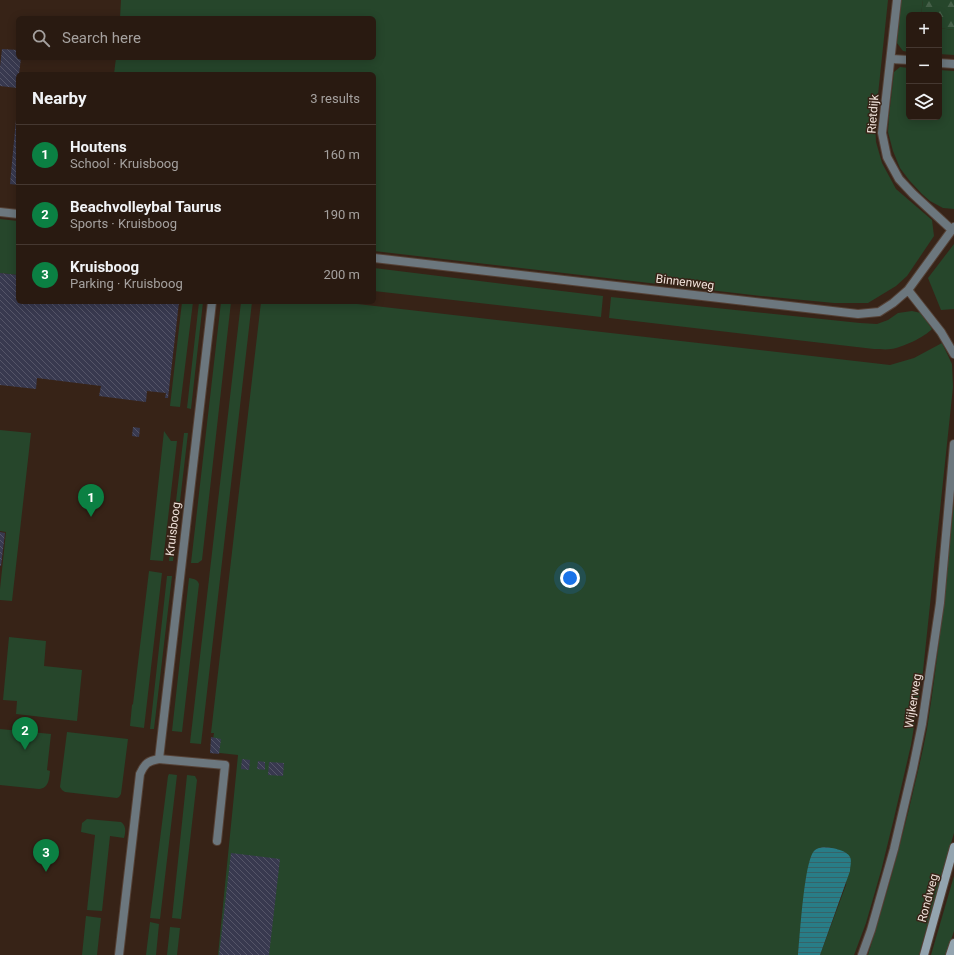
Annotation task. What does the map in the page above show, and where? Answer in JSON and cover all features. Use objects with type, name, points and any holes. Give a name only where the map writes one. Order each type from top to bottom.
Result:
[{"type":"main road","name":"Rondweg","points":[[924,955],[954,847]]},
{"type":"main road","points":[[950,955],[954,943]]},
{"type":"street","name":"Rietdijk","points":[[897,0],[882,133],[887,156],[899,179],[913,194],[953,228]]},
{"type":"street","points":[[891,59],[906,60]]},
{"type":"street","points":[[942,63],[954,64]]},
{"type":"street","points":[[0,212],[16,214]]},
{"type":"street","name":"Binnenweg","points":[[376,258],[858,314],[879,312],[893,303],[908,290],[953,228]]},
{"type":"street","points":[[908,290],[941,332],[954,354]]},
{"type":"street","name":"Kruisboog","points":[[160,759],[212,304]]},
{"type":"street","name":"Wijkerweg","points":[[862,955],[871,930],[894,849],[922,724],[940,603],[954,444]]},
{"type":"street","points":[[119,955],[140,774],[145,765],[151,760],[160,759],[225,765],[217,841]]},
{"type":"green space","points":[[121,0],[888,0],[875,123],[876,142],[882,163],[896,189],[932,220],[934,236],[907,276],[896,286],[868,303],[834,303],[761,296],[376,251],[376,72],[114,72],[116,60],[376,60],[376,16],[120,16]]},
{"type":"green space","points":[[901,0],[923,0],[921,12],[906,12],[906,52],[903,51],[897,43]]},
{"type":"green space","points":[[923,0],[954,0],[954,30],[942,28],[942,12],[921,12]]},
{"type":"green space","points":[[942,28],[954,30],[954,55],[942,54]]},
{"type":"green space","points":[[900,67],[906,68],[906,120],[942,120],[942,70],[954,71],[954,209],[943,208],[930,201],[909,180],[900,168],[893,151],[888,132],[894,72]]},
{"type":"green space","points":[[0,219],[16,221],[16,275],[0,273]]},
{"type":"green space","points":[[954,244],[954,309],[941,310],[928,278]]},
{"type":"green space","points":[[376,268],[603,296],[601,317],[376,291]]},
{"type":"green space","points":[[611,297],[877,324],[888,320],[898,313],[912,311],[921,313],[932,329],[919,339],[901,347],[874,349],[609,318]]},
{"type":"green space","points":[[182,304],[193,304],[180,407],[170,406]]},
{"type":"green space","points":[[199,304],[203,304],[191,409],[187,408]]},
{"type":"green space","points":[[221,304],[231,304],[202,560],[198,563],[191,563]]},
{"type":"green space","points":[[241,304],[252,304],[201,744],[190,743]]},
{"type":"green space","points":[[261,304],[357,304],[890,365],[914,358],[942,343],[952,364],[953,387],[923,671],[911,745],[894,818],[866,923],[854,955],[820,955],[846,885],[848,854],[836,849],[823,847],[815,850],[806,878],[798,955],[218,955],[238,755],[211,752],[214,733],[211,733]]},
{"type":"green space","points":[[0,430],[31,433],[12,601],[0,600],[6,532],[0,531]]},
{"type":"green space","points":[[164,431],[171,441],[177,441],[163,561],[150,560]]},
{"type":"green space","points":[[184,433],[188,433],[173,561],[169,561]]},
{"type":"green space","points":[[954,503],[954,833],[919,955],[868,955],[900,846],[927,729],[939,644]]},
{"type":"green space","points":[[149,571],[162,573],[144,728],[130,726]]},
{"type":"green space","points":[[167,576],[172,576],[154,729],[150,729]]},
{"type":"green space","points":[[189,578],[196,580],[199,584],[182,732],[172,731]]},
{"type":"green space","points":[[9,637],[46,641],[44,666],[82,670],[77,721],[16,714],[17,701],[3,700]]},
{"type":"green space","points":[[0,729],[51,734],[47,770],[50,771],[50,774],[48,783],[45,787],[39,789],[0,785]]},
{"type":"green space","points":[[67,732],[128,739],[121,794],[119,797],[65,792],[62,790],[60,787]]},
{"type":"green space","points":[[169,774],[177,775],[160,919],[150,918]]},
{"type":"green space","points":[[187,775],[195,776],[197,780],[181,919],[172,918]]},
{"type":"green space","points":[[87,819],[121,822],[125,829],[124,838],[110,836],[102,911],[87,910],[95,835],[81,832],[82,823]]},
{"type":"green space","points":[[954,876],[954,931],[946,955],[931,955]]},
{"type":"green space","points":[[86,916],[101,918],[97,955],[82,955]]},
{"type":"green space","points":[[150,922],[159,924],[156,955],[146,955]]},
{"type":"green space","points":[[170,927],[180,928],[177,955],[167,955]]},
{"type":"water","points":[[823,847],[838,849],[846,852],[851,860],[850,871],[820,955],[798,955],[803,900],[808,869],[814,851]]},
{"type":"building","points":[[2,49],[16,50],[16,60],[21,60],[19,72],[16,72],[16,88],[0,86]]},
{"type":"building","points":[[16,120],[16,185],[10,184]]},
{"type":"building","points":[[0,273],[16,275],[16,304],[179,304],[168,398],[165,398],[166,393],[147,391],[146,402],[99,396],[101,386],[37,378],[36,389],[0,385]]},
{"type":"building","points":[[133,427],[140,428],[139,437],[132,436]]},
{"type":"building","points":[[0,532],[5,533],[1,566],[0,566]]},
{"type":"building","points":[[211,737],[221,739],[219,754],[210,753]]},
{"type":"building","points":[[242,759],[250,760],[249,770],[241,769]]},
{"type":"building","points":[[258,761],[265,762],[265,770],[257,769]]},
{"type":"building","points":[[269,762],[284,763],[283,776],[268,775]]},
{"type":"building","points":[[231,853],[280,859],[269,955],[219,955]]},
{"type":"place","name":"Houtens","points":[[91,517]]},
{"type":"place","name":"Beachvolleybal Taurus","points":[[25,750]]},
{"type":"place","name":"Kruisboog","points":[[46,872]]}]
